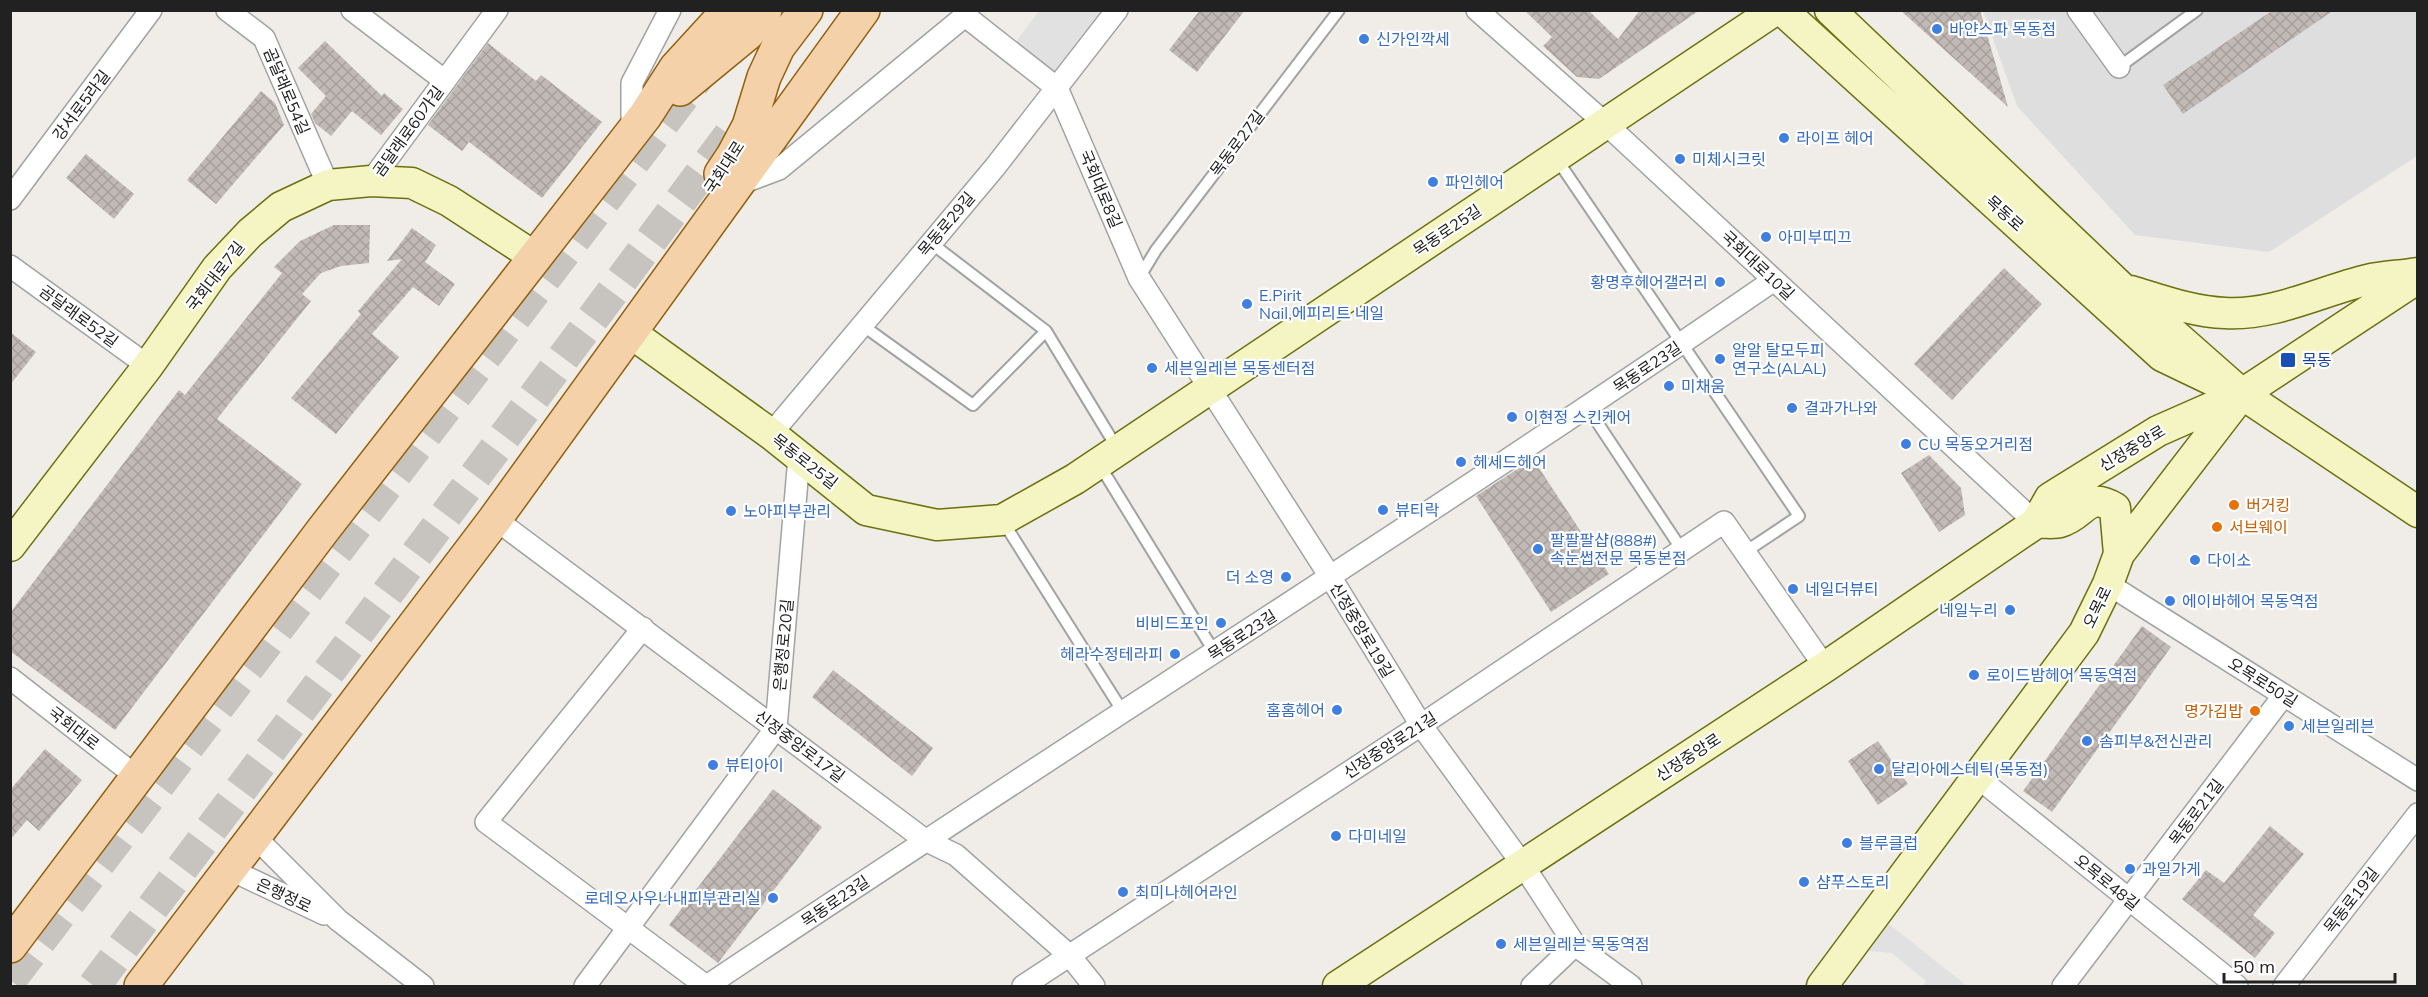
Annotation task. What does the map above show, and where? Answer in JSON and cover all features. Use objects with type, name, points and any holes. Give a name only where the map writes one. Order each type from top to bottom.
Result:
[{"type":"main road","points":[[10,946],[323,530],[639,124],[676,68],[729,10]]},
{"type":"main road","points":[[639,124],[748,33],[765,10]]},
{"type":"main road","name":"국회대로","points":[[635,328],[673,241],[734,156],[749,126],[764,77],[778,47],[806,10]]},
{"type":"main road","points":[[141,987],[495,519],[863,10]]},
{"type":"street","name":"강서로5라길","points":[[10,199],[151,10]]},
{"type":"street","name":"곰달래로54길","points":[[227,10],[264,38],[328,185]]},
{"type":"street","name":"곰달래로60가길","points":[[352,10],[445,81]]},
{"type":"street","name":"곰달래로60가길","points":[[371,181],[497,10]]},
{"type":"street","points":[[639,124],[632,83],[670,10]]},
{"type":"street","name":"목동로29길","points":[[771,434],[931,243],[1117,10]]},
{"type":"street","name":"국회대로10길","points":[[1477,10],[1606,124],[2036,523]]},
{"type":"street","name":"목동로25길","points":[[635,328],[867,510],[937,525],[1002,520],[1108,457],[1775,10]]},
{"type":"street","name":"목동로","points":[[1782,10],[2162,356],[2242,394]]},
{"type":"street","name":"목동로","points":[[1830,10],[2123,289],[2242,394],[2418,512]]},
{"type":"street","points":[[2078,10],[2119,67]]},
{"type":"street","points":[[738,184],[779,169],[966,13]]},
{"type":"street","name":"국회대로8길","points":[[966,13],[1057,88],[1139,278],[1209,389]]},
{"type":"street","name":"국회대로7길","points":[[10,546],[148,366],[217,268],[250,233],[281,207],[328,185],[371,181],[412,183],[449,201],[535,257]]},
{"type":"street","name":"곰달래로52길","points":[[10,266],[148,366]]},
{"type":"street","points":[[2123,289],[2191,308],[2224,314],[2249,313],[2368,280],[2418,273]]},
{"type":"street","name":"오목로","points":[[1822,987],[2084,633],[2108,584],[2119,554],[2242,394],[2418,278]]},
{"type":"street","name":"목동로23길","points":[[627,928],[707,987],[925,840],[1331,578],[1774,280]]},
{"type":"street","name":"신정중앙로19길","points":[[1209,389],[1331,578],[1421,725],[1523,865],[1575,945]]},
{"type":"street","name":"신정중앙로","points":[[1338,987],[1825,667],[2036,523],[2050,498],[2158,431],[2242,394]]},
{"type":"street","name":"은행정로20길","points":[[776,728],[799,457]]},
{"type":"street","name":"신정중앙로","points":[[2036,523],[2060,522],[2092,501],[2104,501],[2115,508],[2119,554]]},
{"type":"street","name":"신정중앙로17길","points":[[495,519],[925,840],[956,855],[1070,956],[1094,987]]},
{"type":"street","name":"신정중앙로21길","points":[[1023,987],[1724,522],[1825,667]]},
{"type":"street","name":"오목로50길","points":[[2108,584],[2418,780]]},
{"type":"street","points":[[627,928],[486,822],[642,628]]},
{"type":"street","name":"국회대로","points":[[10,678],[137,777]]},
{"type":"street","name":"목동로21길","points":[[2063,987],[2284,695]]},
{"type":"street","points":[[585,987],[776,728]]},
{"type":"street","name":"오목로48길","points":[[1977,777],[2237,987]]},
{"type":"street","name":"목동로19길","points":[[2284,987],[2418,814]]},
{"type":"street","name":"은행정로","points":[[254,836],[338,920],[423,987]]},
{"type":"street","name":"은행정로","points":[[229,869],[338,920]]},
{"type":"street","points":[[1532,987],[1575,945],[1631,987]]},
{"type":"lane","name":"목동로27길","points":[[1139,278],[1156,250],[1339,10]]},
{"type":"lane","points":[[2119,67],[2197,10]]},
{"type":"lane","points":[[1556,157],[1799,516],[1745,552]]},
{"type":"lane","points":[[931,243],[1046,331],[1108,457],[1215,653]]},
{"type":"lane","points":[[862,325],[973,405],[1046,331]]},
{"type":"lane","points":[[1587,407],[1682,550]]},
{"type":"lane","points":[[1002,520],[1123,712]]},
{"type":"shaded area","points":[[1039,11],[1107,11],[1054,76],[1015,43]]},
{"type":"shaded area","points":[[1983,11],[2417,11],[2417,156],[2269,252],[2135,235],[2017,106]]},
{"type":"shaded area","points":[[1889,924],[1967,986],[1923,986],[1926,981],[1892,953],[1869,951]]},
{"type":"building","points":[[1200,10],[1245,10],[1197,72],[1169,50]]},
{"type":"building","points":[[1524,10],[1588,10],[1618,39],[1640,10],[1700,10],[1599,79],[1577,77],[1543,46],[1552,37]]},
{"type":"building","points":[[1900,10],[1980,10],[2008,107]]},
{"type":"building","points":[[2273,10],[2334,10],[2183,114],[2163,85]]},
{"type":"building","points":[[325,41],[382,96],[384,93],[403,109],[381,135],[352,111],[331,136],[315,123],[311,114],[326,96],[298,68]]},
{"type":"building","points":[[488,43],[536,81],[541,75],[602,122],[542,198],[469,142],[462,151],[428,125]]},
{"type":"building","points":[[261,91],[275,103],[284,125],[216,204],[187,180]]},
{"type":"building","points":[[86,154],[134,194],[114,219],[66,178]]},
{"type":"building","points":[[334,225],[370,225],[369,263],[341,266],[321,273],[302,294],[311,301],[217,419],[302,484],[115,730],[10,651],[10,613],[179,390],[185,395],[282,273],[274,267],[300,241]]},
{"type":"building","points":[[412,228],[436,245],[425,262],[455,284],[439,306],[413,287],[372,334],[399,357],[336,434],[291,398],[361,314],[358,311],[402,259],[387,261]]},
{"type":"building","points":[[2004,268],[2042,304],[1952,400],[1914,364]]},
{"type":"building","points":[[10,332],[36,352],[10,385]]},
{"type":"building","points":[[1929,455],[1961,488],[1965,515],[1939,532],[1901,473]]},
{"type":"building","points":[[1533,459],[1609,574],[1551,612],[1476,496]]},
{"type":"building","points":[[2142,626],[2171,647],[2052,812],[2023,791]]},
{"type":"building","points":[[833,670],[933,748],[912,776],[812,697]]},
{"type":"building","points":[[1878,741],[1908,784],[1878,805],[1848,761]]},
{"type":"building","points":[[45,749],[82,780],[39,831],[27,820],[10,840],[10,790]]},
{"type":"building","points":[[773,789],[822,827],[718,963],[669,925]]},
{"type":"building","points":[[2270,826],[2304,854],[2253,915],[2275,933],[2255,958],[2182,899],[2206,870],[2224,883]]},
{"type":"tunnel","points":[[10,980],[704,69]]},
{"type":"tunnel","points":[[94,986],[732,132]]},
{"type":"place","name":"바얀스파 목동점","points":[[1937,29]]},
{"type":"place","name":"신가인깍세","points":[[1364,39]]},
{"type":"place","name":"라이프 헤어","points":[[1784,138]]},
{"type":"place","name":"미체시크릿","points":[[1680,159]]},
{"type":"place","name":"파인헤어","points":[[1433,182]]},
{"type":"place","name":"아미부띠끄","points":[[1766,237]]},
{"type":"place","name":"황명후헤어갤러리","points":[[1720,282]]},
{"type":"place","name":"E.Pirit Nail,에피리트 네일","points":[[1247,304]]},
{"type":"place","name":"알알 탈모두피 연구소(ALAL)","points":[[1720,359]]},
{"type":"place","name":"목동","points":[[2288,360]]},
{"type":"place","name":"세븐일레븐 목동센터점","points":[[1152,368]]},
{"type":"place","name":"미채움","points":[[1669,386]]},
{"type":"place","name":"결과가나와","points":[[1792,408]]},
{"type":"place","name":"이현정 스킨케어","points":[[1512,417]]},
{"type":"place","name":"CU 목동오거리점","points":[[1906,444]]},
{"type":"place","name":"헤세드헤어","points":[[1461,462]]},
{"type":"place","name":"버거킹","points":[[2234,505]]},
{"type":"place","name":"뷰티락","points":[[1383,510]]},
{"type":"place","name":"노아피부관리","points":[[731,511]]},
{"type":"place","name":"서브웨이","points":[[2217,527]]},
{"type":"place","name":"팔팔팔샵(888#) 속눈썹전문 목동본점","points":[[1538,549]]},
{"type":"place","name":"다이소","points":[[2195,560]]},
{"type":"place","name":"더 소영","points":[[1286,577]]},
{"type":"place","name":"네일더뷰티","points":[[1793,589]]},
{"type":"place","name":"에이바헤어 목동역점","points":[[2170,601]]},
{"type":"place","name":"네일누리","points":[[2010,610]]},
{"type":"place","name":"비비드포인","points":[[1221,623]]},
{"type":"place","name":"헤라수정테라피","points":[[1175,654]]},
{"type":"place","name":"로이드밤헤어 목동역점","points":[[1974,675]]},
{"type":"place","name":"홈홈헤어","points":[[1337,710]]},
{"type":"place","name":"명가김밥","points":[[2255,711]]},
{"type":"place","name":"세븐일레븐","points":[[2289,726]]},
{"type":"place","name":"솜피부&전신관리","points":[[2087,741]]},
{"type":"place","name":"뷰티아이","points":[[713,765]]},
{"type":"place","name":"달리아에스테틱(목동점)","points":[[1879,769]]},
{"type":"place","name":"다미네일","points":[[1336,836]]},
{"type":"place","name":"블루클럽","points":[[1847,843]]},
{"type":"place","name":"과일가게","points":[[2130,869]]},
{"type":"place","name":"샴푸스토리","points":[[1804,882]]},
{"type":"place","name":"최미나헤어라인","points":[[1123,892]]},
{"type":"place","name":"로데오사우나내피부관리실","points":[[773,898]]},
{"type":"place","name":"세븐일레븐 목동역점","points":[[1501,944]]}]
